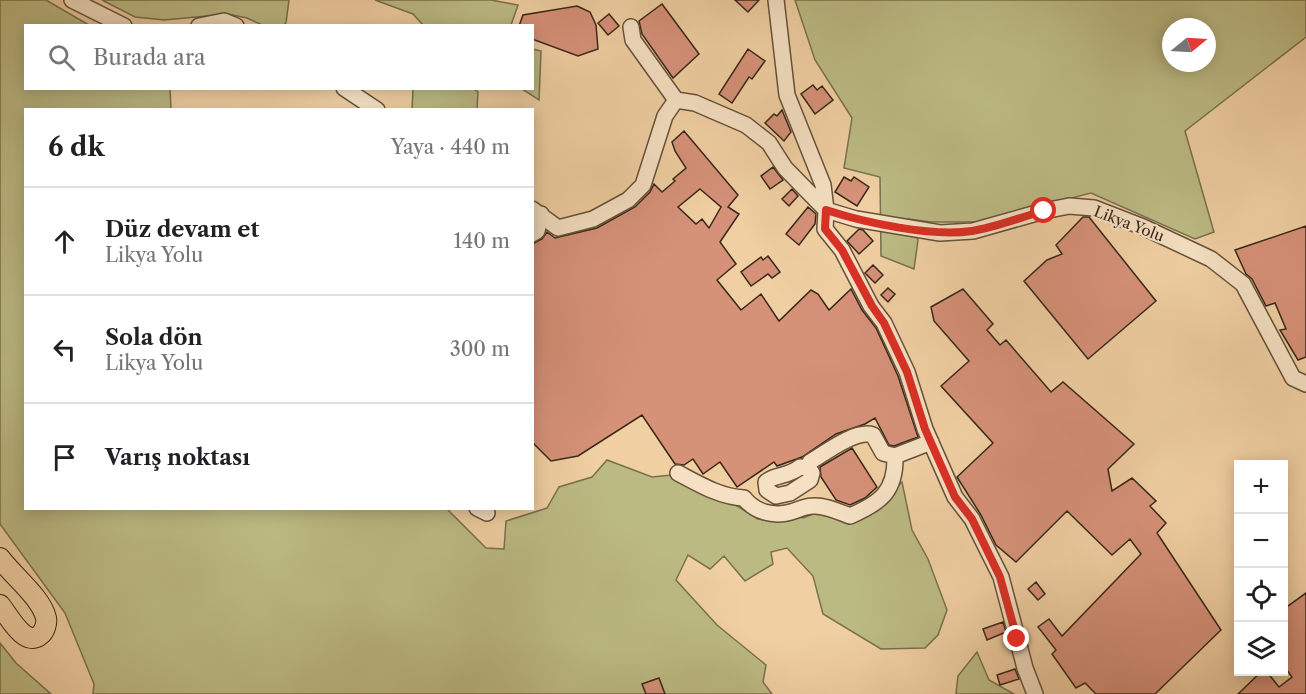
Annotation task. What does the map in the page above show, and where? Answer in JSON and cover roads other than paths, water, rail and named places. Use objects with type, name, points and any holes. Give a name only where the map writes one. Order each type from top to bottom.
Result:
[{"type":"main road","points":[[0,558],[35,599],[46,618],[45,630],[39,637],[31,639],[24,636],[0,605]]},
{"type":"street","points":[[72,0],[120,24]]},
{"type":"street","points":[[776,0],[787,95],[823,185],[826,210],[825,229],[842,250],[872,306],[884,323],[907,372],[931,442],[955,497],[972,519],[1000,577],[1025,668],[1035,694]]},
{"type":"street","points":[[209,24],[224,21],[231,24]]},
{"type":"street","points":[[632,27],[633,40],[676,100],[695,103],[746,125],[769,142],[785,168],[826,210]]},
{"type":"street","points":[[345,90],[355,104],[370,108]]},
{"type":"street","points":[[537,212],[558,228],[593,219],[628,200],[643,185],[665,116],[676,100]]},
{"type":"street","name":"Likya Yolu","points":[[826,210],[856,219],[940,232],[973,231],[1044,211],[1069,207],[1095,208],[1143,227],[1210,259],[1244,284],[1293,378],[1306,384]]},
{"type":"street","points":[[534,233],[537,231],[537,212]]},
{"type":"street","points":[[808,468],[810,462],[820,456],[848,440],[867,433],[873,435],[883,453],[895,456],[931,442]]},
{"type":"street","points":[[678,473],[710,489],[744,498],[752,507],[766,513],[792,512],[801,507],[816,506],[850,516],[875,505],[888,492],[892,483],[895,456]]}]
